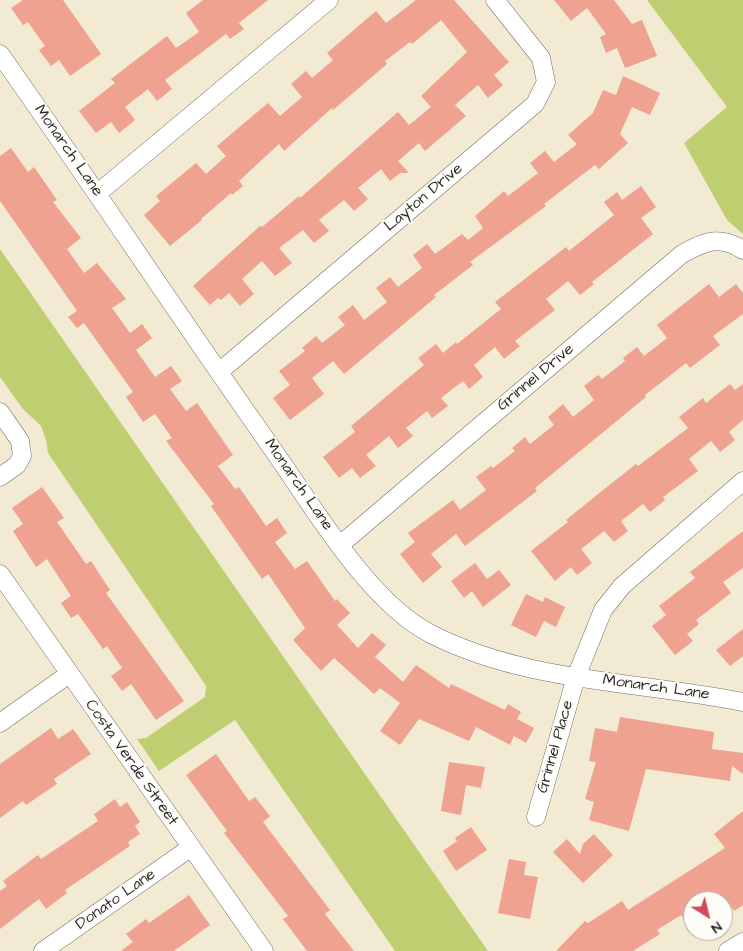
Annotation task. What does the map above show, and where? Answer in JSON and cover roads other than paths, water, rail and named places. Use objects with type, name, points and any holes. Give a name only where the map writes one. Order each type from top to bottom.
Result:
[{"type":"street","points":[[98,193],[329,0]]},
{"type":"street","name":"Layton Drive","points":[[218,372],[535,104],[546,82],[541,58],[495,0]]},
{"type":"street","name":"Monarch Lane","points":[[0,54],[98,193],[218,372],[340,545],[386,602],[429,632],[480,656],[576,677],[743,702]]},
{"type":"street","name":"Grinnel Drive","points":[[340,545],[682,254],[697,246],[714,241],[730,242],[743,250]]},
{"type":"street","points":[[0,412],[20,441],[22,456],[17,465],[0,477]]},
{"type":"street","points":[[576,677],[603,610],[622,586],[743,480]]},
{"type":"street","name":"Costa Verde Street","points":[[0,574],[190,848],[264,951]]},
{"type":"street","points":[[0,722],[69,674]]},
{"type":"street","name":"Grinnel Place","points":[[536,817],[576,677]]},
{"type":"street","name":"Donato Lane","points":[[43,951],[190,848]]},
{"type":"street","points":[[728,951],[743,942]]}]
